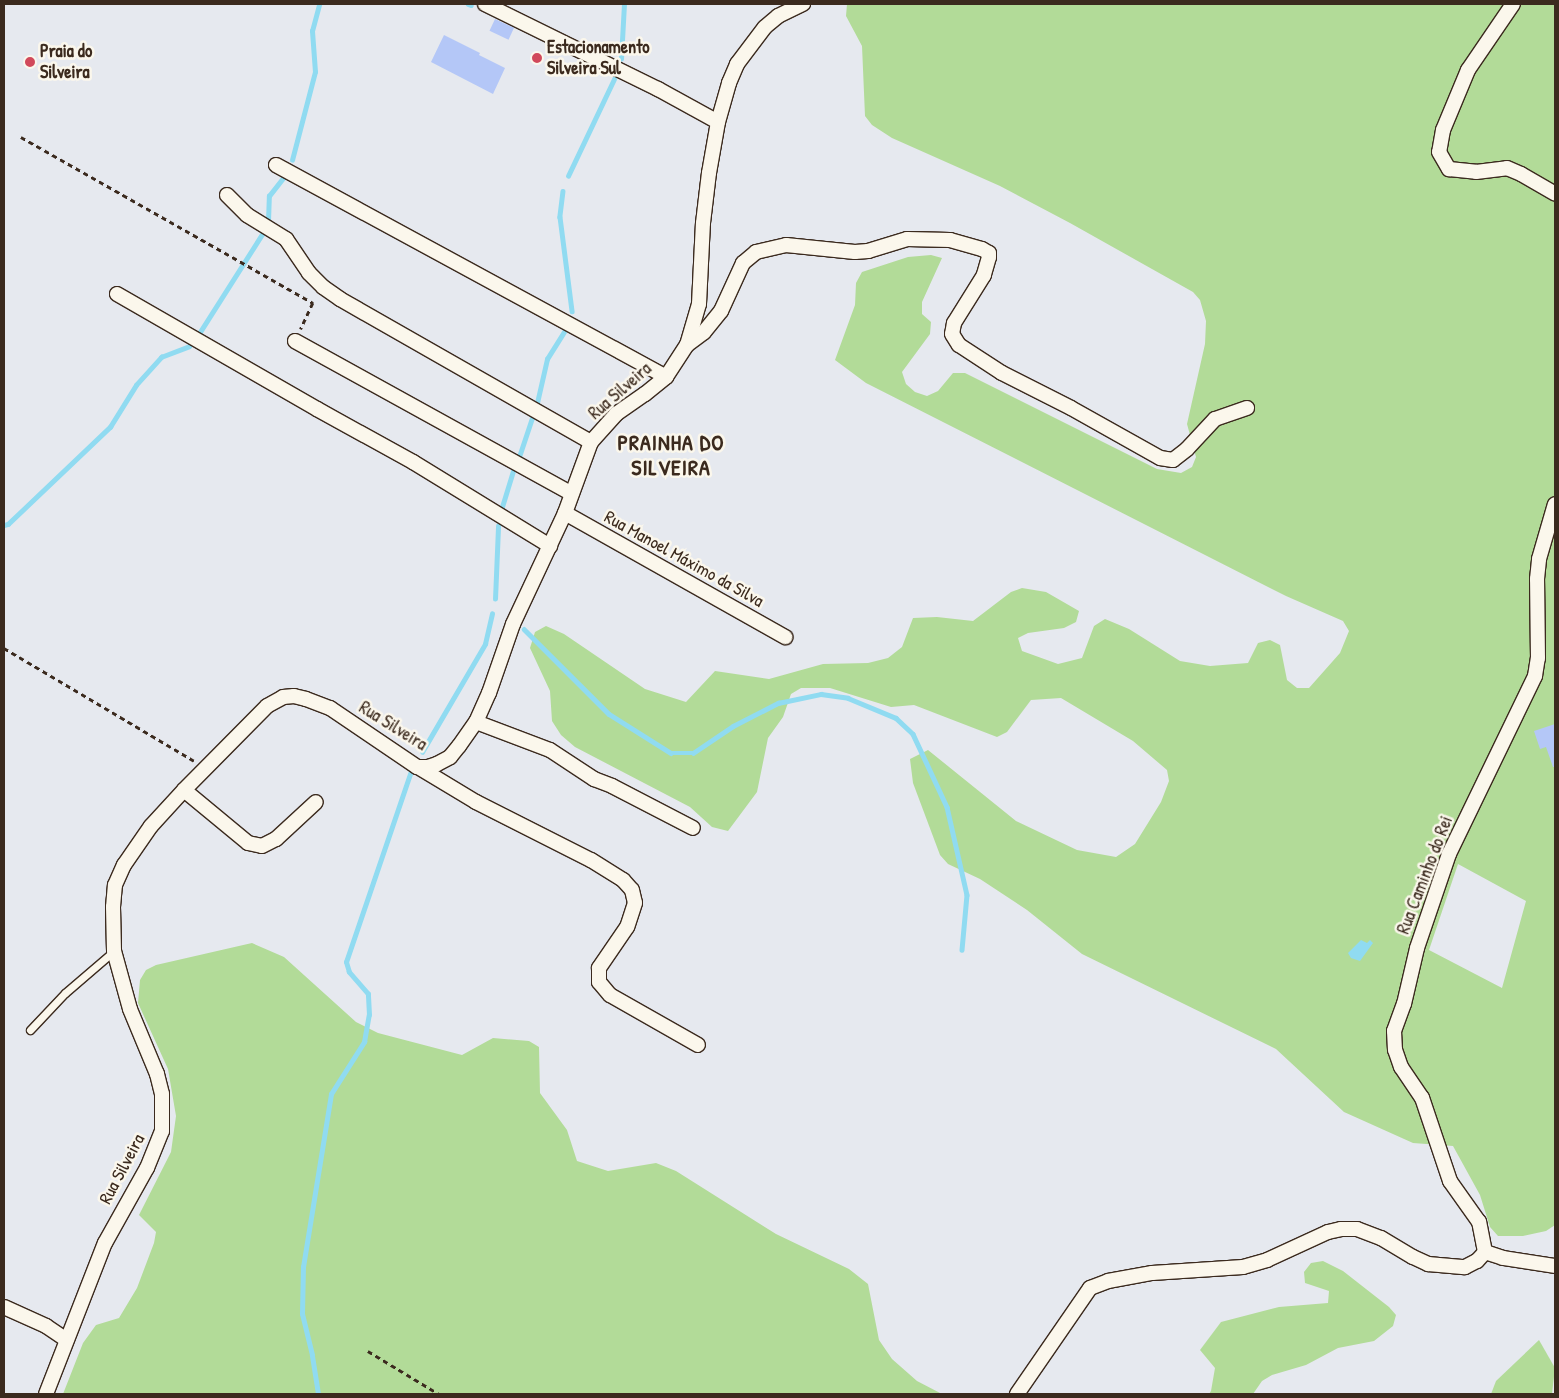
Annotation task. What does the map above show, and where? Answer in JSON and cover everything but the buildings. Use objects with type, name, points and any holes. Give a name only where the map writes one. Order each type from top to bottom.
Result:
[{"type":"street","points":[[485,4],[658,88],[718,122]]},
{"type":"street","name":"Rua Silveira","points":[[46,1394],[105,1243],[147,1168],[162,1131],[161,1087],[130,1010],[114,951],[113,907],[115,885],[136,845],[184,790],[266,706],[283,697],[294,696],[330,708],[417,767],[428,767],[450,756],[476,722],[489,693],[513,624],[565,513],[591,442],[616,414],[666,377],[687,345],[699,304],[703,223],[718,122],[737,64],[750,44],[778,16],[803,4]]},
{"type":"street","points":[[1512,4],[1468,70],[1443,130],[1439,152],[1449,169],[1476,172],[1507,168],[1555,194]]},
{"type":"street","points":[[276,165],[666,377]]},
{"type":"street","points":[[227,195],[247,216],[286,239],[309,273],[328,291],[591,442]]},
{"type":"street","points":[[687,345],[704,332],[721,311],[743,262],[756,252],[786,245],[855,252],[868,251],[908,239],[950,240],[982,249],[988,253],[989,257],[984,276],[954,323],[952,334],[960,345],[1002,373],[1071,408],[1160,458],[1173,460],[1187,449],[1215,419],[1247,408]]},
{"type":"street","points":[[117,294],[317,410],[413,462],[550,546]]},
{"type":"street","points":[[295,341],[572,494]]},
{"type":"street","name":"Rua Caminho do Rei","points":[[1485,1252],[1479,1222],[1450,1181],[1422,1098],[1401,1067],[1395,1050],[1394,1031],[1404,1004],[1417,948],[1449,854],[1536,676],[1538,658],[1536,579],[1538,559],[1555,504]]},
{"type":"street","name":"Rua Manoel Máximo da Silva","points":[[565,513],[784,637]]},
{"type":"street","points":[[476,722],[550,750],[594,779],[612,786],[693,828]]},
{"type":"street","points":[[417,767],[476,802],[591,860],[623,880],[632,890],[635,903],[627,927],[599,968],[599,982],[610,995],[698,1045]]},
{"type":"street","points":[[184,790],[248,843],[262,846],[276,839],[316,802]]},
{"type":"street","points":[[1017,1394],[1048,1353],[1090,1288],[1108,1282],[1152,1274],[1243,1267],[1267,1260],[1328,1232],[1341,1229],[1356,1229],[1381,1238],[1413,1258],[1428,1264],[1465,1267],[1477,1261],[1485,1252],[1503,1258],[1555,1266]]},
{"type":"street","points":[[4,1307],[46,1326],[67,1340]]},
{"type":"lane","points":[[30,1030],[65,993],[114,951]]},
{"type":"path","points":[[21,137],[313,304],[295,341]]},
{"type":"path","points":[[4,648],[206,768]]},
{"type":"path","points":[[368,1351],[439,1394]]},
{"type":"green space","points":[[847,4],[1555,4],[1555,1225],[1546,1231],[1523,1236],[1498,1236],[1490,1227],[1480,1195],[1453,1146],[1413,1143],[1344,1112],[1276,1049],[1082,954],[1027,910],[980,879],[948,864],[940,855],[913,783],[910,759],[928,750],[1016,821],[1077,850],[1116,857],[1135,844],[1161,802],[1169,781],[1167,770],[1133,741],[1061,698],[1031,700],[1007,732],[997,737],[914,705],[891,707],[830,688],[801,688],[791,694],[783,717],[768,738],[757,792],[728,831],[712,827],[690,807],[575,747],[561,735],[552,721],[550,691],[530,648],[535,632],[546,626],[564,634],[645,689],[686,702],[715,671],[769,679],[823,664],[868,663],[888,658],[902,647],[913,618],[937,617],[973,621],[1011,592],[1022,588],[1046,592],[1079,611],[1076,622],[1064,628],[1028,633],[1018,638],[1022,651],[1058,664],[1082,658],[1094,626],[1105,619],[1129,629],[1180,661],[1210,666],[1248,663],[1258,643],[1270,640],[1280,645],[1287,680],[1297,688],[1309,688],[1340,653],[1349,631],[1343,621],[1286,596],[866,383],[835,360],[855,305],[856,283],[862,272],[908,257],[931,255],[942,258],[922,302],[922,314],[931,322],[930,334],[902,372],[906,384],[915,392],[927,396],[938,391],[953,373],[965,373],[1157,469],[1181,473],[1192,467],[1196,457],[1187,424],[1205,344],[1206,321],[1200,300],[1193,292],[1070,223],[1000,186],[892,138],[872,125],[865,116],[862,46],[846,16]],"holes":[[[1458,864],[1526,901],[1502,988],[1429,950]]]},
{"type":"green space","points":[[252,943],[284,957],[356,1022],[378,1033],[462,1055],[493,1038],[529,1041],[539,1047],[540,1093],[567,1130],[577,1161],[608,1171],[656,1163],[676,1171],[776,1234],[849,1269],[868,1284],[879,1340],[892,1359],[917,1381],[942,1394],[63,1394],[83,1343],[96,1325],[119,1318],[137,1288],[154,1243],[156,1232],[139,1215],[171,1152],[176,1116],[168,1069],[138,1003],[140,980],[146,970],[156,965]]},
{"type":"green space","points":[[1323,1261],[1343,1271],[1389,1307],[1396,1315],[1393,1326],[1374,1341],[1338,1348],[1306,1365],[1272,1375],[1262,1381],[1253,1394],[1209,1394],[1215,1368],[1200,1350],[1221,1322],[1279,1307],[1328,1303],[1329,1291],[1305,1283],[1304,1272],[1311,1263]]},
{"type":"green space","points":[[1539,1340],[1555,1368],[1552,1394],[1491,1394],[1496,1381]]},
{"type":"water","points":[[1361,940],[1367,943],[1370,940],[1373,943],[1360,961],[1351,958],[1348,953]]},
{"type":"waterway","points":[[292,160],[315,72],[312,31],[319,4]]},
{"type":"waterway","points":[[621,59],[624,4]]},
{"type":"waterway","points":[[568,176],[614,79]]},
{"type":"waterway","points":[[268,221],[269,196],[283,178]]},
{"type":"waterway","points":[[563,191],[560,217],[572,311]]},
{"type":"waterway","points":[[200,332],[264,231]]},
{"type":"waterway","points":[[537,403],[547,359],[564,332]]},
{"type":"waterway","points":[[4,525],[8,524],[110,427],[136,385],[161,357],[189,346]]},
{"type":"waterway","points":[[519,457],[532,418]]},
{"type":"waterway","points":[[502,507],[513,471]]},
{"type":"waterway","points":[[495,599],[498,526]]},
{"type":"waterway","points":[[422,752],[485,644],[492,614]]},
{"type":"waterway","points":[[524,629],[609,714],[671,753],[693,753],[733,726],[778,703],[821,694],[848,698],[896,718],[913,734],[947,807],[967,895],[962,950]]},
{"type":"waterway","points":[[318,1394],[312,1355],[302,1314],[303,1267],[331,1094],[364,1042],[369,1015],[368,994],[349,972],[346,962],[410,774]]},
{"type":"place","name":"Estacionamento Silveira Sul","points":[[537,58]]},
{"type":"place","name":"Praia do Silveira","points":[[30,62]]},
{"type":"district","name":"PRAINHA DO SILVEIRA","points":[[671,455]]}]
